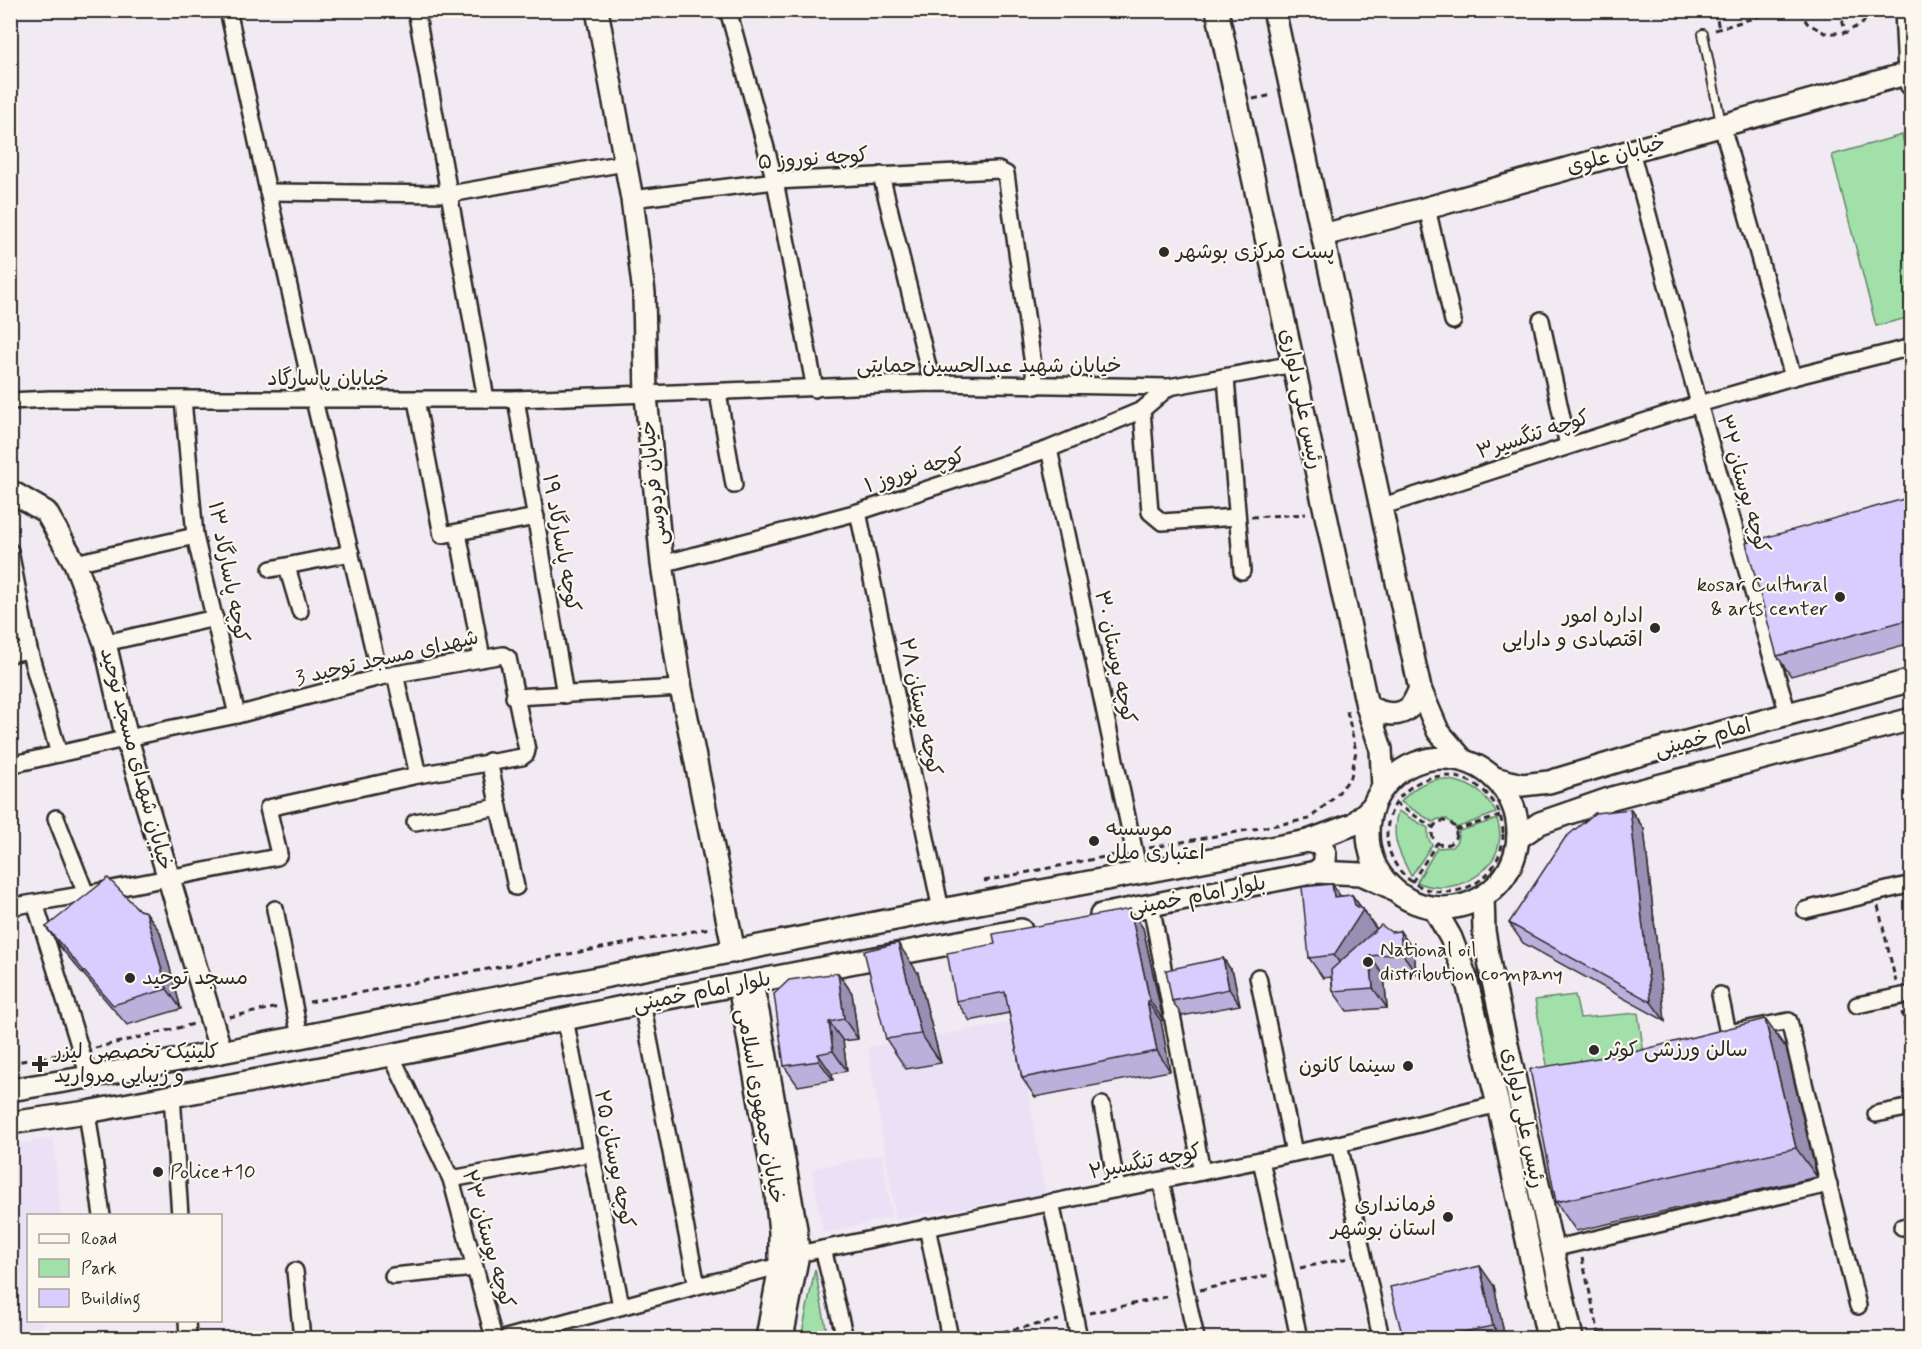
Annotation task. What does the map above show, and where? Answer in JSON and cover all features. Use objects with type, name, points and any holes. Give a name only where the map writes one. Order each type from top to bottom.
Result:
[{"type":"street","points":[[228,10],[314,400],[351,553],[418,775]]},
{"type":"street","points":[[416,10],[486,399]]},
{"type":"street","name":"خیابان فردوسی","points":[[597,10],[632,199],[644,293],[646,396],[662,564],[681,688],[734,952]]},
{"type":"street","points":[[728,10],[775,181],[815,389]]},
{"type":"street","name":"رئیس علی دلواری","points":[[1217,10],[1367,706],[1381,749],[1389,795]]},
{"type":"street","points":[[1274,10],[1420,689],[1438,731],[1463,760]]},
{"type":"street","points":[[1906,10],[1910,79]]},
{"type":"street","name":"خیابان علوی","points":[[1323,235],[1722,126],[1910,79]]},
{"type":"street","points":[[1722,126],[1793,377]]},
{"type":"street","name":"کوچه بوستان ۳۲","points":[[1631,151],[1699,404],[1788,714]]},
{"type":"street","points":[[268,192],[450,194],[624,163]]},
{"type":"street","name":"کوچه نوروز ۵","points":[[632,199],[775,181],[998,170],[1006,174],[1036,386]]},
{"type":"street","points":[[881,175],[932,383]]},
{"type":"street","points":[[1427,208],[1453,321]]},
{"type":"street","points":[[1541,320],[1568,446]]},
{"type":"street","name":"کوچه تنگسیر۳","points":[[1380,507],[1699,404],[1911,347]]},
{"type":"street","name":"خیابان شهید عبدالحسین حمایتی","points":[[646,396],[932,383],[1169,387],[1294,364]]},
{"type":"street","points":[[1226,378],[1242,571]]},
{"type":"street","name":"کوچه نوروز ۱","points":[[662,564],[858,512],[1049,449],[1142,410],[1169,387]]},
{"type":"street","points":[[718,393],[734,485]]},
{"type":"street","name":"خیابان پاسارگاد","points":[[10,401],[50,399],[416,400],[646,396]]},
{"type":"street","name":"کوچه پاسارگاد ۱۳","points":[[183,399],[195,536],[237,716]]},
{"type":"street","name":"کوچه پاسارگاد ۱۹","points":[[516,399],[565,694]]},
{"type":"street","points":[[416,400],[441,533],[444,536],[536,517]]},
{"type":"street","points":[[1142,410],[1150,512],[1155,518],[1162,522],[1237,517]]},
{"type":"street","name":"کوچه بوستان ۳۰","points":[[1049,449],[1139,873]]},
{"type":"street","name":"خیابان شهدای مسجد توحید","points":[[10,491],[46,512],[75,563],[105,643],[127,739],[221,1052]]},
{"type":"street","name":"کوچه بوستان ۲۸","points":[[858,512],[941,910]]},
{"type":"street","points":[[458,533],[482,658]]},
{"type":"street","points":[[75,563],[195,536]]},
{"type":"street","points":[[10,551],[29,650],[59,754]]},
{"type":"street","points":[[271,570],[351,553]]},
{"type":"street","points":[[287,567],[300,611]]},
{"type":"street","points":[[105,643],[215,618]]},
{"type":"street","points":[[10,654],[29,650]]},
{"type":"street","name":"شهدای مسجد توحید 3","points":[[10,765],[237,716],[387,676],[503,655],[508,658],[514,697]]},
{"type":"street","name":"امام خمینی","points":[[1494,778],[1522,785],[1549,782],[1911,680]]},
{"type":"street","points":[[10,907],[277,857],[279,854],[268,808],[418,775],[522,757],[527,750],[514,697],[681,688]]},
{"type":"street","points":[[1367,706],[1381,713],[1396,714],[1410,707],[1420,689]]},
{"type":"street","name":"امام خمینی","points":[[1518,838],[1540,823],[1612,798],[1911,719]]},
{"type":"street","points":[[1392,888],[1378,871],[1370,851],[1368,829],[1372,807],[1389,795],[1401,770],[1423,760],[1448,758],[1476,765],[1494,778],[1508,795],[1516,816],[1518,838],[1513,860],[1502,879],[1483,896],[1460,906],[1434,908]]},
{"type":"street","points":[[489,761],[516,887]]},
{"type":"street","points":[[1605,765],[1597,773],[1594,781],[1601,795],[1612,798]]},
{"type":"street","points":[[415,822],[499,807]]},
{"type":"street","name":"بلوار امام خمینی","points":[[10,1090],[300,1037],[941,910],[1308,841],[1354,824],[1372,807]]},
{"type":"street","points":[[56,818],[86,894]]},
{"type":"street","points":[[1308,841],[1320,844],[1325,853],[1325,864],[1316,872]]},
{"type":"street","name":"بلوار امام خمینی","points":[[1084,918],[1316,872],[1361,874],[1392,888],[1410,901],[1434,908]]},
{"type":"street","points":[[1805,910],[1911,884]]},
{"type":"street","name":"رئیس علی دلواری","points":[[1483,896],[1484,932],[1491,972],[1572,1338]]},
{"type":"street","points":[[35,903],[89,1077]]},
{"type":"street","points":[[1151,905],[1202,1172]]},
{"type":"street","name":"رئیس علی دلواری","points":[[1434,908],[1451,938],[1465,975],[1498,1104],[1548,1338]]},
{"type":"street","points":[[274,909],[300,1037]]},
{"type":"street","name":"بلوار امام خمینی","points":[[10,1123],[87,1112],[391,1055],[642,1003],[1039,927]]},
{"type":"street","points":[[1465,975],[1467,969],[1479,963],[1491,972]]},
{"type":"street","points":[[1258,977],[1294,1153]]},
{"type":"street","name":"خیابان جمهوری اسلامی","points":[[747,984],[754,994],[753,1018],[780,1232],[780,1266],[767,1338]]},
{"type":"street","points":[[1720,995],[1728,1033],[1789,1021],[1858,1306]]},
{"type":"street","points":[[1857,1005],[1905,995]]},
{"type":"street","points":[[642,1003],[697,1286]]},
{"type":"street","name":"خیابان جمهوری اسلامی","points":[[753,1018],[790,1187],[798,1254],[782,1338]]},
{"type":"street","name":"کوچه بوستان ۲۵","points":[[565,1019],[621,1306]]},
{"type":"street","name":"کوچه بوستان ۲۳","points":[[391,1055],[452,1179],[494,1338]]},
{"type":"street","points":[[172,1095],[180,1214]]},
{"type":"street","name":"کوچه تنگسیر۲","points":[[798,1254],[1340,1144],[1498,1104]]},
{"type":"street","points":[[1102,1105],[1117,1189]]},
{"type":"street","points":[[1875,1114],[1911,1107]]},
{"type":"street","points":[[87,1112],[102,1214]]},
{"type":"street","points":[[1340,1144],[1381,1338]]},
{"type":"street","points":[[452,1179],[592,1153]]},
{"type":"street","points":[[1261,1160],[1299,1338]]},
{"type":"street","points":[[1161,1181],[1196,1338]]},
{"type":"street","points":[[1551,1249],[1829,1184]]},
{"type":"street","points":[[1051,1202],[1079,1338]]},
{"type":"street","points":[[927,1227],[950,1338]]},
{"type":"street","points":[[823,1249],[845,1338]]},
{"type":"street","points":[[506,1338],[780,1266]]},
{"type":"street","points":[[393,1276],[476,1268]]},
{"type":"street","points":[[295,1270],[302,1338]]},
{"type":"street","points":[[187,1322],[188,1338]]},
{"type":"lane","points":[[1703,34],[1722,126]]},
{"type":"path","points":[[1715,10],[1719,29]]},
{"type":"path","points":[[1703,34],[1779,10]]},
{"type":"path","points":[[1800,10],[1807,23],[1825,33],[1845,33],[1863,23],[1871,10]]},
{"type":"path","points":[[1823,10],[1824,14],[1835,10]]},
{"type":"path","points":[[1840,10],[1845,33]]},
{"type":"path","points":[[1237,103],[1292,91]]},
{"type":"path","points":[[1237,517],[1306,514]]},
{"type":"path","points":[[1434,776],[1464,779],[1481,788],[1494,803],[1503,830],[1501,850],[1493,867],[1479,881],[1462,890],[1443,893],[1424,889],[1412,882],[1398,869],[1389,850],[1386,830],[1389,795],[1404,792],[1415,784],[1434,776]]},
{"type":"path","points":[[1389,795],[1434,828]]},
{"type":"path","points":[[1455,830],[1500,816]]},
{"type":"path","points":[[1445,822],[1451,825],[1455,830],[1452,842],[1445,845],[1437,843],[1433,837],[1434,828],[1437,824],[1445,822]]},
{"type":"path","points":[[1412,882],[1437,843]]},
{"type":"path","points":[[1875,893],[1905,995],[1911,1058]]},
{"type":"path","points":[[1578,1242],[1600,1338]]},
{"type":"shaded area","points":[[1017,1022],[1045,1195],[896,1219],[868,1047]]},
{"type":"shaded area","points":[[53,1138],[61,1214],[27,1214],[27,1322],[43,1322],[38,1338],[11,1338],[11,1145]]},
{"type":"shaded area","points":[[882,1154],[892,1217],[823,1233],[812,1169]]},
{"type":"green space","points":[[1902,135],[1912,174],[1911,317],[1876,326],[1832,155]]},
{"type":"green space","points":[[1439,779],[1465,784],[1480,792],[1496,813],[1456,828],[1447,819],[1438,819],[1433,822],[1401,802],[1418,787]]},
{"type":"green space","points":[[1398,811],[1428,828],[1428,838],[1432,845],[1411,876],[1395,837]]},
{"type":"green space","points":[[1497,819],[1500,836],[1497,851],[1478,875],[1464,883],[1449,887],[1433,887],[1417,882],[1437,848],[1452,847],[1457,841],[1459,831]]},
{"type":"green space","name":"سالن ورزشی کوثر","points":[[1575,995],[1580,1018],[1638,1013],[1648,1082],[1551,1087],[1535,1000]]},
{"type":"green space","points":[[815,1269],[828,1338],[801,1338]]},
{"type":"building","name":"kosar Cultural & arts center","points":[[1911,497],[1911,619],[1777,656],[1746,543]]},
{"type":"building","points":[[1630,809],[1651,1002],[1509,923],[1565,838],[1595,813]]},
{"type":"building","name":"مسجد توحید","points":[[108,878],[139,910],[146,912],[167,989],[113,1005],[46,927]]},
{"type":"building","points":[[1332,884],[1334,897],[1352,895],[1355,905],[1363,910],[1334,955],[1309,958],[1302,887]]},
{"type":"building","points":[[1130,909],[1150,1001],[1147,1001],[1157,1051],[1022,1078],[1005,992],[956,1001],[947,953],[995,944],[993,934]]},
{"type":"building","points":[[1381,925],[1391,932],[1400,931],[1402,953],[1370,956],[1373,988],[1333,991],[1331,970]]},
{"type":"building","points":[[898,943],[921,1034],[886,1039],[864,951]]},
{"type":"building","points":[[1223,958],[1229,989],[1172,1001],[1166,970]]},
{"type":"building","points":[[838,973],[844,1019],[829,1022],[833,1051],[818,1054],[819,1061],[784,1066],[774,994],[789,980]]},
{"type":"building","points":[[1765,1019],[1796,1148],[1556,1202],[1530,1069],[1634,1052]]},
{"type":"building","points":[[1480,1266],[1493,1326],[1434,1338],[1403,1338],[1390,1287]]},
{"type":"place","name":"پست مرکزی بوشهر","points":[[1164,252]]},
{"type":"place","name":"kosar Cultural & arts center","points":[[1840,597]]},
{"type":"place","name":"اداره امور اقتصادی و دارایی","points":[[1655,628]]},
{"type":"place","name":"موسسه اعتباری ملل","points":[[1094,841]]},
{"type":"place","name":"National oil distribution company","points":[[1368,962]]},
{"type":"place","name":"مسجد توحید","points":[[130,978]]},
{"type":"place","name":"سالن ورزشی کوثر","points":[[1594,1050]]},
{"type":"place","name":"کلینیک تخصصی لیزر و زیبایی مروارید","points":[[40,1064]]},
{"type":"place","name":"سینما کانون","points":[[1408,1066]]},
{"type":"place","name":"Police+10","points":[[158,1172]]},
{"type":"place","name":"فرمانداری استان بوشهر","points":[[1448,1217]]}]
